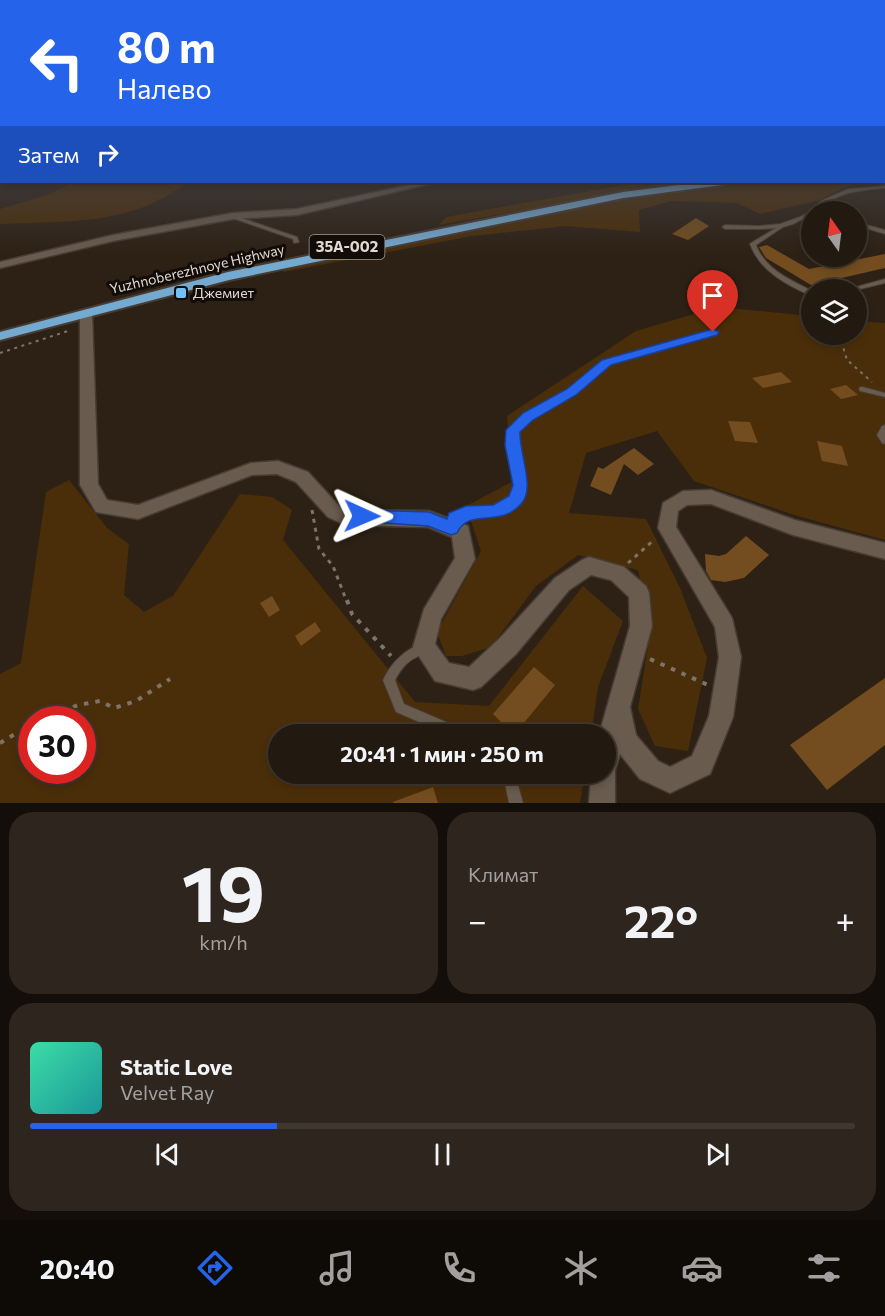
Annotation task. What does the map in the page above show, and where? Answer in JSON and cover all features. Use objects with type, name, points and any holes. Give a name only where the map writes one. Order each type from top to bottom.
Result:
[{"type":"highway","name":"Yuzhnoberezhnoye Highway","points":[[0,336],[130,296],[226,272],[620,193],[691,183]]},
{"type":"highway","name":"Yuzhnoberezhnoye Highway","points":[[0,331],[51,319],[90,314],[228,276],[501,219],[623,195],[714,183]]},
{"type":"highway","points":[[90,314],[130,296]]},
{"type":"street","points":[[0,265],[113,238],[233,216],[318,208],[429,183]]},
{"type":"street","points":[[90,314],[89,485],[102,507],[138,512],[251,469],[278,467],[302,477],[334,512],[345,517],[429,519],[461,532],[465,560],[431,616],[424,647],[443,673],[473,679],[508,646],[562,584],[589,566],[617,573],[639,593],[641,626],[614,724]]},
{"type":"street","points":[[618,707],[625,741],[650,770],[670,780],[701,765],[721,717],[730,657],[725,625],[667,528],[669,508],[683,498],[711,497],[793,527],[885,551]]},
{"type":"street","points":[[602,803],[603,784]]},
{"type":"lane","points":[[825,201],[850,190],[885,187]]},
{"type":"lane","points":[[233,216],[295,238],[296,242]]},
{"type":"lane","points":[[801,220],[781,227],[753,244],[756,255],[769,270],[801,288]]},
{"type":"lane","points":[[867,226],[885,232]]},
{"type":"lane","points":[[725,227],[781,227]]},
{"type":"lane","points":[[867,285],[885,281]]},
{"type":"lane","points":[[451,528],[455,518],[466,513],[496,512],[516,500],[521,485],[512,445],[513,430],[528,417],[572,392],[606,363],[713,332]]},
{"type":"lane","points":[[863,389],[884,394]]},
{"type":"lane","points":[[885,428],[880,435],[885,441]]},
{"type":"lane","points":[[424,647],[410,653],[397,663],[389,680],[400,708],[437,724]]},
{"type":"lane","points":[[511,784],[516,803]]},
{"type":"path","points":[[0,353],[90,314]]},
{"type":"path","points":[[842,345],[847,360],[863,372],[884,394]]},
{"type":"path","points":[[315,489],[312,516],[319,549],[333,566],[352,614],[397,663]]},
{"type":"path","points":[[617,573],[667,528]]},
{"type":"path","points":[[634,652],[725,692]]},
{"type":"path","points":[[76,706],[100,700],[114,708],[136,701],[170,679]]},
{"type":"path","points":[[0,743],[18,732]]},
{"type":"shaded area","points":[[72,183],[186,183],[144,207],[121,214],[73,221],[0,224],[0,209],[47,195]]},
{"type":"shaded area","points":[[634,183],[678,183],[439,225],[446,217]]},
{"type":"shaded area","points":[[754,183],[876,183],[847,186],[820,200],[801,201],[801,204],[760,214],[737,203],[671,201],[639,210],[640,232],[565,226],[472,236],[284,272],[281,268],[520,217],[640,197]]},
{"type":"shaded area","points":[[718,307],[801,315],[801,345],[867,345],[867,322],[885,323],[885,540],[794,515],[694,481],[657,431],[586,453],[569,513],[646,519],[680,588],[707,658],[688,751],[655,746],[638,709],[651,627],[638,570],[578,555],[536,586],[491,647],[462,656],[446,656],[437,632],[481,551],[466,506],[512,482],[507,416],[636,331]]},
{"type":"shaded area","points":[[69,480],[107,528],[129,544],[124,595],[144,612],[173,596],[240,494],[272,497],[292,510],[283,540],[415,702],[489,706],[583,586],[623,621],[598,687],[593,724],[268,724],[268,784],[583,784],[580,803],[0,803],[0,674],[21,663],[46,492]]},
{"type":"building","points":[[696,218],[709,226],[688,240],[672,234]]},
{"type":"building","points":[[767,245],[801,264],[801,267],[809,269],[867,267],[867,258],[885,254],[885,268],[837,279],[801,279],[766,258],[759,247]]},
{"type":"building","points":[[781,372],[792,382],[763,388],[752,378]]},
{"type":"building","points":[[846,385],[858,395],[841,399],[830,389]]},
{"type":"building","points":[[728,421],[750,422],[758,443],[735,441]]},
{"type":"building","points":[[817,441],[842,446],[848,466],[822,461]]},
{"type":"building","points":[[634,448],[654,464],[638,475],[624,464],[611,495],[590,486],[598,467],[603,469]]},
{"type":"building","points":[[746,536],[769,555],[744,578],[725,582],[711,580],[706,571],[705,554],[719,556],[726,554]]},
{"type":"building","points":[[272,596],[280,610],[269,617],[260,603]]},
{"type":"building","points":[[315,622],[321,631],[301,646],[295,636]]},
{"type":"building","points":[[534,667],[555,685],[523,724],[503,724],[493,714]]},
{"type":"building","points":[[885,678],[885,745],[827,790],[790,745]]},
{"type":"building","points":[[433,787],[438,803],[393,803],[393,802]]},
{"type":"place","name":"Джемиет","points":[[181,293]]},
{"type":"route","points":[[362,516],[429,519],[451,528],[455,518],[466,513],[496,512],[516,500],[521,485],[512,445],[513,430],[528,417],[572,392],[606,363],[713,332]]}]
